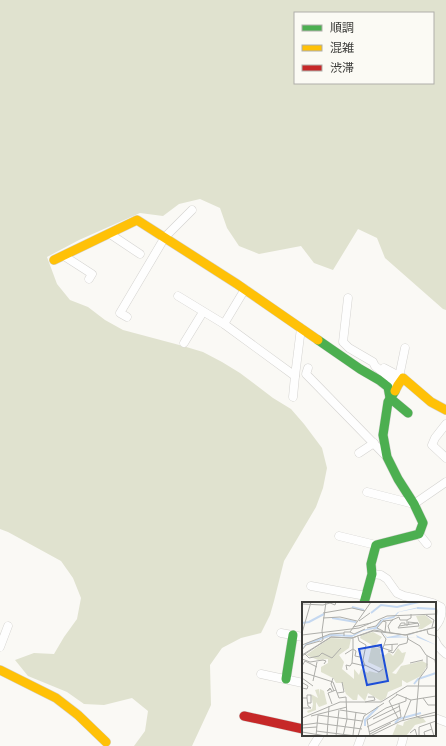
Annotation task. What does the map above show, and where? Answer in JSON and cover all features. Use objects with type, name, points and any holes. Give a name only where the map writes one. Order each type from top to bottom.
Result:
[{"type":"street","points":[[127,317],[120,313],[165,238],[192,210]]},
{"type":"street","points":[[54,260],[137,220],[245,290],[360,369],[379,380],[388,387],[390,398],[408,413]]},
{"type":"street","points":[[110,234],[140,254]]},
{"type":"street","points":[[64,256],[92,274],[89,279]]},
{"type":"street","points":[[224,324],[245,290]]},
{"type":"street","points":[[178,296],[224,324],[295,376]]},
{"type":"street","points":[[348,298],[343,342],[373,362],[401,377],[431,402],[446,410]]},
{"type":"street","points":[[184,343],[203,312]]},
{"type":"street","points":[[293,398],[301,328]]},
{"type":"street","points":[[405,348],[401,377],[394,394],[388,402],[383,435],[388,457],[398,479],[414,504],[422,523],[419,534]]},
{"type":"street","points":[[373,362],[375,366],[393,380],[388,387]]},
{"type":"street","points":[[308,368],[306,374],[388,457]]},
{"type":"street","points":[[446,424],[435,438],[432,445],[446,458]]},
{"type":"street","points":[[359,453],[374,443]]},
{"type":"street","points":[[367,492],[414,504],[446,482]]},
{"type":"street","points":[[419,534],[427,544]]},
{"type":"street","points":[[339,536],[376,545],[419,534]]},
{"type":"street","points":[[311,586],[365,599],[372,574],[371,564],[376,545]]},
{"type":"street","points":[[372,574],[381,575],[387,578],[397,593],[431,602]]},
{"type":"street","points":[[436,626],[441,617],[442,611],[439,604]]},
{"type":"street","points":[[0,647],[8,626]]},
{"type":"street","points":[[281,633],[302,637]]},
{"type":"street","points":[[286,679],[293,635]]},
{"type":"street","points":[[436,644],[446,654]]},
{"type":"street","points":[[0,670],[56,698],[78,715],[106,742]]},
{"type":"street","points":[[261,674],[302,683]]},
{"type":"street","points":[[244,716],[302,729]]},
{"type":"street","points":[[436,718],[446,722]]},
{"type":"street","points":[[314,746],[319,736]]},
{"type":"street","points":[[358,746],[362,736]]},
{"type":"street","points":[[401,746],[404,736]]},
{"type":"green space","points":[[0,0],[446,0],[446,310],[385,258],[377,238],[358,229],[333,270],[314,263],[301,246],[259,254],[239,246],[227,228],[220,208],[200,199],[179,204],[163,216],[140,213],[79,240],[47,257],[57,284],[70,300],[88,307],[105,320],[123,330],[203,352],[222,362],[291,409],[322,448],[327,468],[323,488],[316,507],[284,561],[270,615],[261,633],[241,638],[222,648],[210,665],[211,705],[192,746],[134,746],[145,731],[148,711],[132,698],[104,705],[84,704],[67,692],[28,676],[15,660],[34,653],[54,654],[77,619],[81,598],[73,578],[61,561],[0,529]]},
{"type":"traffic: fast","points":[[318,340],[388,387],[390,398],[408,413]]},
{"type":"traffic: fast","points":[[364,602],[372,574],[371,564],[376,545],[419,534],[423,523],[387,457],[383,435],[388,402],[395,391]]},
{"type":"traffic: fast","points":[[286,679],[293,635]]},
{"type":"traffic: slow","points":[[54,260],[137,220],[237,284],[318,340]]},
{"type":"traffic: slow","points":[[395,391],[403,378],[431,402],[446,410]]},
{"type":"traffic: slow","points":[[0,670],[56,698],[78,715],[106,742]]},
{"type":"traffic: jam","points":[[244,716],[302,729]]}]
